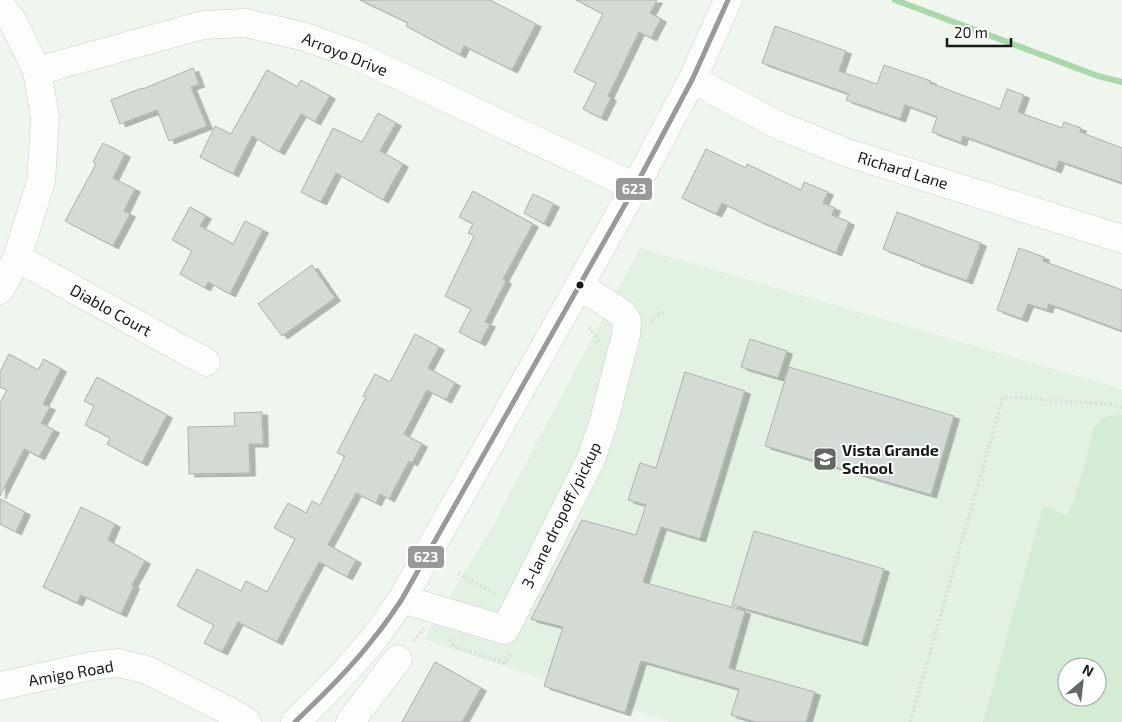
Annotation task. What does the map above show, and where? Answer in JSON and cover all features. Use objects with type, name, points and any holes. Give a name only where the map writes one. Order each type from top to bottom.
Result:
[{"type":"street","points":[[295,722],[312,707],[363,651],[402,599],[635,187],[694,78],[728,0]]},
{"type":"street","points":[[0,6],[12,20],[37,72],[45,117],[41,182],[17,258],[0,290]]},
{"type":"street","name":"Arroyo Drive","points":[[37,72],[203,24],[245,23],[302,36],[353,54],[635,187]]},
{"type":"street","name":"Richard Lane","points":[[694,78],[719,94],[780,126],[845,152],[1122,239]]},
{"type":"street","name":"Diablo Court","points":[[17,258],[206,362]]},
{"type":"street","name":"3-lane dropoff/pickup","points":[[402,599],[505,630],[591,459],[603,424],[626,335],[627,321],[622,313],[579,286]]},
{"type":"street","points":[[350,722],[398,659]]},
{"type":"street","name":"Amigo Road","points":[[0,686],[91,666],[119,663],[146,670],[231,712],[247,722]]},
{"type":"street","points":[[195,695],[207,714],[209,722]]},
{"type":"path","points":[[589,327],[602,345]]},
{"type":"path","points":[[910,722],[1004,397],[1110,404],[1122,408]]},
{"type":"path","points":[[458,573],[499,597]]},
{"type":"path","points":[[398,659],[433,619],[438,609]]},
{"type":"shaded area","name":"Vista Grande School","points":[[640,248],[1122,389],[1122,722],[670,722],[424,639],[491,529]]},
{"type":"shaded area","points":[[1122,415],[1122,722],[983,722],[1043,506],[1068,516],[1085,464],[1094,427],[1106,416]]},
{"type":"building","points":[[360,0],[490,0],[536,24],[512,70],[464,46],[460,55],[406,26],[408,23]]},
{"type":"building","points":[[576,0],[657,0],[650,13],[661,19],[651,38],[639,32],[608,96],[611,98],[601,118],[583,109],[596,83],[574,72],[603,14]]},
{"type":"building","points":[[775,26],[846,51],[839,71],[877,84],[884,65],[931,81],[930,83],[1000,109],[1007,89],[1024,95],[1018,112],[1062,128],[1064,122],[1081,128],[1080,132],[1122,148],[1122,183],[1059,161],[1056,170],[963,136],[961,143],[932,132],[937,117],[905,105],[900,119],[846,100],[849,94],[762,63]]},
{"type":"building","points":[[193,68],[199,84],[191,87],[207,126],[169,141],[157,110],[120,124],[111,100]]},
{"type":"building","points":[[267,70],[297,87],[301,80],[330,96],[315,122],[301,114],[279,152],[252,136],[233,174],[200,157],[215,126],[231,134]]},
{"type":"building","points":[[378,113],[396,123],[380,151],[403,164],[383,200],[336,173],[321,202],[301,192],[333,128],[362,142]]},
{"type":"building","points":[[103,143],[125,154],[113,178],[135,189],[124,211],[130,214],[113,246],[65,221],[96,164],[93,162]]},
{"type":"building","points":[[706,149],[746,168],[747,164],[801,190],[804,182],[828,192],[823,203],[835,208],[832,215],[849,222],[836,253],[761,222],[722,203],[716,214],[682,198]]},
{"type":"building","points":[[473,191],[533,224],[503,279],[506,281],[485,322],[490,324],[480,343],[459,332],[471,309],[445,296],[474,236],[468,233],[473,224],[459,217]]},
{"type":"building","points":[[533,194],[554,204],[544,224],[524,213]]},
{"type":"building","points":[[190,207],[206,216],[200,226],[233,244],[245,221],[263,230],[230,294],[208,282],[205,288],[180,274],[192,251],[172,240]]},
{"type":"building","points":[[897,212],[981,243],[967,281],[883,249]]},
{"type":"building","points":[[1019,248],[1044,257],[1043,261],[1122,290],[1122,331],[1049,304],[1047,310],[1028,304],[1022,319],[997,310]]},
{"type":"building","points":[[312,265],[335,298],[282,336],[258,304]]},
{"type":"building","points":[[415,334],[439,347],[428,368],[455,383],[446,400],[427,390],[404,434],[422,444],[412,463],[409,461],[389,499],[380,494],[376,503],[356,493],[328,545],[356,560],[347,577],[319,562],[277,642],[238,622],[222,652],[204,643],[214,625],[177,606],[197,569],[241,591],[246,581],[267,592],[295,539],[274,528],[288,503],[306,513],[312,501],[320,505],[345,456],[337,453],[366,397],[363,396],[375,374],[390,382]]},
{"type":"building","points":[[750,339],[787,351],[778,378],[741,367]]},
{"type":"building","points":[[9,354],[38,370],[44,359],[61,369],[43,404],[50,407],[41,423],[54,430],[39,457],[24,449],[0,496],[0,403],[7,390],[0,387],[0,372]]},
{"type":"building","points":[[789,367],[954,416],[931,495],[765,446]]},
{"type":"building","points":[[685,372],[745,391],[700,539],[661,527],[643,582],[745,611],[729,668],[815,692],[806,722],[756,722],[731,715],[739,689],[641,661],[625,713],[544,686],[563,627],[531,619],[582,520],[636,535],[646,505],[628,500],[640,463],[656,468]]},
{"type":"building","points":[[97,377],[167,415],[142,463],[107,444],[110,438],[85,425],[94,406],[84,401]]},
{"type":"building","points":[[262,412],[263,444],[249,444],[250,473],[189,474],[188,427],[235,426],[234,413]]},
{"type":"building","points":[[0,499],[25,512],[16,532],[0,524]]},
{"type":"building","points":[[81,507],[115,524],[108,540],[145,561],[132,585],[134,586],[121,614],[81,595],[77,603],[43,587]]},
{"type":"building","points":[[754,531],[884,569],[862,643],[732,605]]},
{"type":"building","points":[[435,662],[481,688],[462,722],[402,722]]},
{"type":"waterway","points":[[895,0],[1098,76],[1122,82]]},
{"type":"transit line","name":"623","points":[[295,722],[358,657],[384,626],[402,599],[635,187],[693,78],[728,0]]},
{"type":"place","name":"Vista Grande School","points":[[825,459]]}]
